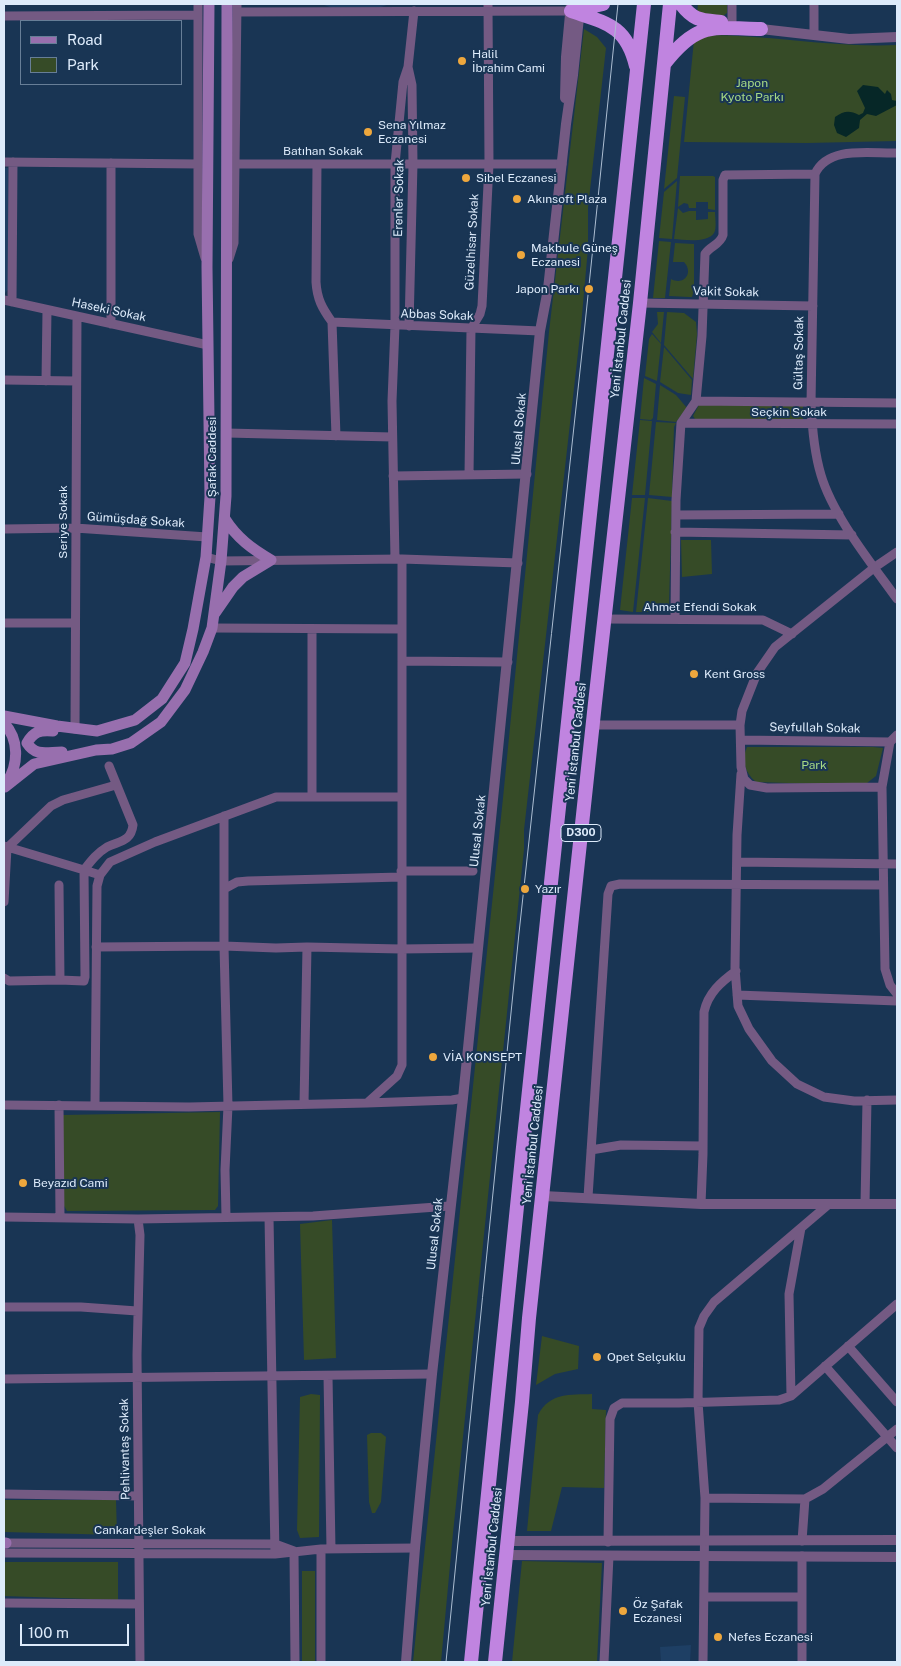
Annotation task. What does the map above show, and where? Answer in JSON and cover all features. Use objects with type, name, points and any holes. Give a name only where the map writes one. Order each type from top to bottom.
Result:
[{"type":"highway","points":[[577,8],[603,4]]},
{"type":"highway","name":"Yeni İstanbul Caddesi","points":[[471,1662],[524,1138],[644,4]]},
{"type":"highway","name":"Yeni İstanbul Caddesi","points":[[495,1662],[593,725],[640,303],[670,4]]},
{"type":"highway","points":[[681,4],[693,17],[701,20],[732,22],[761,29]]},
{"type":"highway","points":[[577,8],[608,24],[618,32],[630,49],[637,73]]},
{"type":"highway","points":[[664,63],[680,44],[699,32],[710,29],[761,29]]},
{"type":"main road","name":"Şafak Caddesi","points":[[4,716],[97,731],[135,720],[162,699],[184,664],[193,630],[206,557],[210,497],[207,267],[209,4]]},
{"type":"main road","name":"Şafak Caddesi","points":[[4,787],[34,764],[93,751],[112,749],[131,743],[161,722],[185,690],[212,628],[221,561],[226,496],[228,4]]},
{"type":"main road","points":[[214,614],[233,587],[243,577],[271,560],[251,549],[234,533],[225,519]]},
{"type":"main road","points":[[4,723],[14,741],[16,758],[12,775],[4,787]]},
{"type":"main road","points":[[75,728],[58,731],[41,730],[33,734],[27,743],[33,752],[40,754],[93,751]]},
{"type":"street","points":[[198,4],[198,234],[207,267]]},
{"type":"street","points":[[732,4],[732,22]]},
{"type":"street","points":[[814,4],[814,34]]},
{"type":"street","name":"Güzelhisar Sokak","points":[[471,329],[480,314],[482,306],[489,164],[488,7]]},
{"type":"street","points":[[226,269],[234,243],[237,8],[577,8],[566,57],[564,90],[566,124]]},
{"type":"street","name":"Erenler Sokak","points":[[409,326],[413,164],[412,85],[408,67],[414,8]]},
{"type":"street","name":"Ulusal Sokak","points":[[406,1662],[432,1374],[464,1098],[540,331],[548,289],[573,75],[577,8]]},
{"type":"street","points":[[4,16],[198,15]]},
{"type":"street","points":[[761,29],[850,39],[897,37]]},
{"type":"street","points":[[368,1103],[397,1076],[402,1065],[402,629],[393,476],[392,401],[395,326],[395,164],[403,82],[408,67]]},
{"type":"street","points":[[675,619],[675,532],[682,423],[696,401],[704,304],[705,254],[721,242],[723,235],[723,180],[725,175],[815,174],[826,159],[846,153],[897,153]]},
{"type":"street","points":[[8,301],[8,162],[198,164]]},
{"type":"street","points":[[111,164],[111,324]]},
{"type":"street","name":"Batıhan Sokak","points":[[235,164],[562,164]]},
{"type":"street","points":[[317,164],[317,298],[332,322],[336,436]]},
{"type":"street","name":"Gültaş Sokak","points":[[815,174],[811,403],[812,424],[821,476],[830,500],[874,568],[897,599]]},
{"type":"street","name":"Haseki Sokak","points":[[8,301],[208,345]]},
{"type":"street","name":"Vakit Sokak","points":[[640,303],[813,306]]},
{"type":"street","points":[[46,381],[47,310]]},
{"type":"street","name":"Seriye Sokak","points":[[75,728],[77,316]]},
{"type":"street","name":"Abbas Sokak","points":[[332,322],[540,331]]},
{"type":"street","points":[[469,475],[471,329]]},
{"type":"street","points":[[4,380],[76,381]]},
{"type":"street","name":"Seçkin Sokak","points":[[696,401],[897,403]]},
{"type":"street","name":"Seçkin Sokak","points":[[682,423],[897,424]]},
{"type":"street","points":[[227,433],[392,437]]},
{"type":"street","points":[[393,476],[527,474]]},
{"type":"street","points":[[676,515],[839,514]]},
{"type":"street","name":"Gümüşdağ Sokak","points":[[4,529],[75,528],[207,537]]},
{"type":"street","points":[[675,532],[852,535]]},
{"type":"street","points":[[897,552],[874,568],[775,647],[758,673],[742,711],[740,725],[741,766],[736,884],[738,1006],[749,1029],[772,1061],[797,1084],[824,1097],[897,1100]]},
{"type":"street","points":[[206,557],[221,561],[398,559],[518,563]]},
{"type":"street","name":"Ahmet Efendi Sokak","points":[[605,619],[763,620],[792,634]]},
{"type":"street","points":[[4,623],[75,623]]},
{"type":"street","points":[[212,628],[402,629]]},
{"type":"street","points":[[312,629],[312,797]]},
{"type":"street","points":[[402,661],[508,662]]},
{"type":"street","points":[[593,725],[740,725]]},
{"type":"street","points":[[897,735],[890,742],[882,787],[885,970],[890,985],[897,994]]},
{"type":"street","name":"Seyfullah Sokak","points":[[740,740],[890,742]]},
{"type":"street","points":[[4,978],[9,981],[84,981],[86,977],[84,870],[93,858],[107,848],[125,840],[132,833],[132,825],[109,766]]},
{"type":"street","points":[[741,766],[744,779],[750,784],[767,788],[882,787]]},
{"type":"street","points":[[4,902],[5,847],[51,806],[63,800],[116,785]]},
{"type":"street","points":[[95,1104],[97,886],[100,875],[110,862],[155,842],[276,797],[401,797]]},
{"type":"street","points":[[224,816],[224,946],[228,1106],[225,1170],[226,1217]]},
{"type":"street","points":[[5,847],[100,875]]},
{"type":"street","points":[[737,862],[897,864]]},
{"type":"street","points":[[224,889],[238,882],[248,881],[473,871]]},
{"type":"street","points":[[588,1198],[609,890],[611,886],[620,884],[883,885]]},
{"type":"street","points":[[58,885],[60,980]]},
{"type":"street","points":[[96,947],[224,946],[276,948],[307,946],[401,949],[478,948]]},
{"type":"street","points":[[304,1104],[307,946]]},
{"type":"street","points":[[701,1204],[704,1012],[707,1001],[718,985],[736,971]]},
{"type":"street","points":[[737,995],[897,1001]]},
{"type":"street","points":[[4,1105],[95,1104],[188,1107],[368,1103],[464,1098]]},
{"type":"street","points":[[865,1204],[867,1100]]},
{"type":"street","points":[[59,1105],[60,1217]]},
{"type":"street","points":[[591,1150],[621,1145],[703,1146]]},
{"type":"street","points":[[543,1196],[701,1204],[897,1204]]},
{"type":"street","points":[[703,1662],[705,1498],[698,1402],[699,1328],[704,1316],[714,1302],[829,1204]]},
{"type":"street","points":[[4,1217],[138,1219],[314,1216],[450,1206]]},
{"type":"street","points":[[269,1216],[275,1554]]},
{"type":"street","name":"Pehlivantaş Sokak","points":[[138,1219],[140,1235],[137,1311],[140,1662]]},
{"type":"street","points":[[791,1396],[789,1294],[801,1228]]},
{"type":"street","points":[[608,1542],[610,1419],[614,1408],[622,1403],[779,1400],[791,1396],[897,1304]]},
{"type":"street","points":[[4,1307],[81,1307],[137,1311]]},
{"type":"street","points":[[848,1346],[897,1402]]},
{"type":"street","points":[[825,1366],[897,1448]]},
{"type":"street","points":[[4,1379],[432,1374]]},
{"type":"street","points":[[328,1376],[331,1549]]},
{"type":"street","points":[[705,1498],[805,1498],[823,1489],[897,1429]]},
{"type":"street","points":[[4,1494],[138,1496]]},
{"type":"street","points":[[802,1541],[805,1498]]},
{"type":"street","points":[[506,1548],[608,1542],[704,1540],[897,1540]]},
{"type":"street","name":"Cankardeşler Sokak","points":[[4,1546],[139,1542],[275,1544],[294,1552]]},
{"type":"street","name":"Cankardeşler Sokak","points":[[4,1546],[139,1554],[275,1554],[331,1549],[415,1548]]},
{"type":"street","points":[[506,1548],[609,1556],[897,1557]]},
{"type":"street","points":[[321,1550],[321,1662]]},
{"type":"street","points":[[294,1552],[295,1662]]},
{"type":"street","points":[[604,1662],[609,1556]]},
{"type":"street","points":[[802,1556],[802,1662]]},
{"type":"street","points":[[704,1597],[802,1597]]},
{"type":"street","points":[[4,1603],[140,1604]]},
{"type":"shaded area","points":[[321,4],[390,4],[381,7],[333,8]]},
{"type":"shaded area","points":[[863,85],[878,87],[885,94],[887,90],[891,94],[892,100],[897,101],[897,105],[876,116],[867,114],[860,120],[859,128],[846,137],[837,133],[834,125],[835,117],[847,112],[859,115],[863,113],[865,108],[857,91]]},
{"type":"shaded area","points":[[4,168],[8,168],[8,290],[4,294]]},
{"type":"shaded area","points":[[691,1645],[690,1662],[661,1662],[660,1647]]},
{"type":"green space","points":[[698,4],[727,4],[727,13],[723,16],[697,14]]},
{"type":"green space","points":[[584,29],[597,37],[606,48],[588,208],[588,248],[581,326],[524,830],[524,849],[441,1662],[413,1662],[503,798],[549,332]]},
{"type":"green space","name":"Japon Kyoto Parkı","points":[[708,35],[850,45],[897,45],[897,141],[807,143],[684,142],[694,40]]},
{"type":"green space","points":[[674,96],[685,97],[677,178],[664,189]]},
{"type":"green space","points":[[680,176],[715,177],[715,210],[708,209],[708,202],[696,202],[696,208],[689,208],[688,204],[684,203],[678,207]]},
{"type":"green space","points":[[677,181],[672,239],[659,238],[664,192]]},
{"type":"green space","points":[[678,208],[683,213],[696,211],[696,220],[708,219],[708,212],[715,212],[716,226],[714,233],[701,240],[674,239]]},
{"type":"green space","points":[[659,241],[671,242],[665,298],[653,298]]},
{"type":"green space","points":[[675,243],[694,244],[694,290],[692,297],[669,296],[671,279],[680,281],[688,274],[687,266],[684,262],[673,262]]},
{"type":"green space","points":[[657,312],[664,312],[661,343],[652,332],[658,324]]},
{"type":"green space","points":[[667,312],[684,313],[696,322],[697,334],[693,379],[664,345]]},
{"type":"green space","points":[[652,334],[661,344],[657,381],[645,376],[649,339]]},
{"type":"green space","points":[[664,347],[692,380],[691,395],[678,393],[660,382]]},
{"type":"green space","points":[[644,378],[656,384],[653,418],[651,420],[640,419]]},
{"type":"green space","points":[[660,385],[676,395],[687,408],[676,422],[657,420]]},
{"type":"green space","points":[[803,404],[803,421],[695,419],[693,416],[699,405]]},
{"type":"green space","points":[[640,420],[652,421],[645,495],[632,495]]},
{"type":"green space","points":[[656,422],[676,423],[674,427],[672,497],[649,495]]},
{"type":"green space","points":[[632,498],[645,498],[633,612],[620,610]]},
{"type":"green space","points":[[648,498],[672,501],[669,605],[667,610],[663,612],[636,612]]},
{"type":"green space","points":[[681,540],[711,540],[712,574],[682,577]]},
{"type":"green space","name":"Park","points":[[747,747],[883,748],[876,776],[867,783],[819,784],[756,782],[749,775],[745,766],[744,757]]},
{"type":"green space","points":[[220,1112],[218,1206],[215,1210],[67,1211],[63,1204],[63,1115]]},
{"type":"green space","points":[[332,1220],[336,1358],[304,1360],[300,1224]]},
{"type":"green space","points":[[542,1336],[579,1346],[578,1369],[555,1374],[536,1385]]},
{"type":"green space","points":[[311,1394],[320,1395],[319,1537],[300,1538],[297,1530],[300,1397]]},
{"type":"green space","points":[[592,1394],[592,1409],[606,1410],[604,1488],[562,1487],[551,1531],[527,1531],[538,1415],[548,1402],[561,1396]]},
{"type":"green space","points":[[381,1433],[386,1437],[381,1502],[375,1513],[372,1513],[369,1502],[367,1435]]},
{"type":"green space","points":[[4,1500],[116,1500],[117,1535],[4,1532]]},
{"type":"green space","points":[[522,1561],[602,1563],[597,1662],[512,1662]]},
{"type":"green space","points":[[4,1562],[118,1562],[118,1600],[4,1596]]},
{"type":"green space","points":[[302,1571],[315,1571],[315,1662],[302,1662]]},
{"type":"tram line","points":[[446,1662],[519,933],[618,4]]},
{"type":"place","name":"Halil İbrahim Cami","points":[[462,61]]},
{"type":"place","name":"Sena Yılmaz Eczanesi","points":[[368,132]]},
{"type":"place","name":"Sibel Eczanesi","points":[[466,178]]},
{"type":"place","name":"Akınsoft Plaza","points":[[517,199]]},
{"type":"place","name":"Makbule Güneş Eczanesi","points":[[521,255]]},
{"type":"place","name":"Japon Parkı","points":[[589,289]]},
{"type":"place","name":"Kent Gross","points":[[694,674]]},
{"type":"place","name":"Yazır","points":[[525,889]]},
{"type":"place","name":"VİA KONSEPT","points":[[433,1057]]},
{"type":"place","name":"Beyazıd Cami","points":[[23,1183]]},
{"type":"place","name":"Opet Selçuklu","points":[[597,1357]]},
{"type":"place","name":"Öz Şafak Eczanesi","points":[[623,1611]]},
{"type":"place","name":"Nefes Eczanesi","points":[[718,1637]]}]
